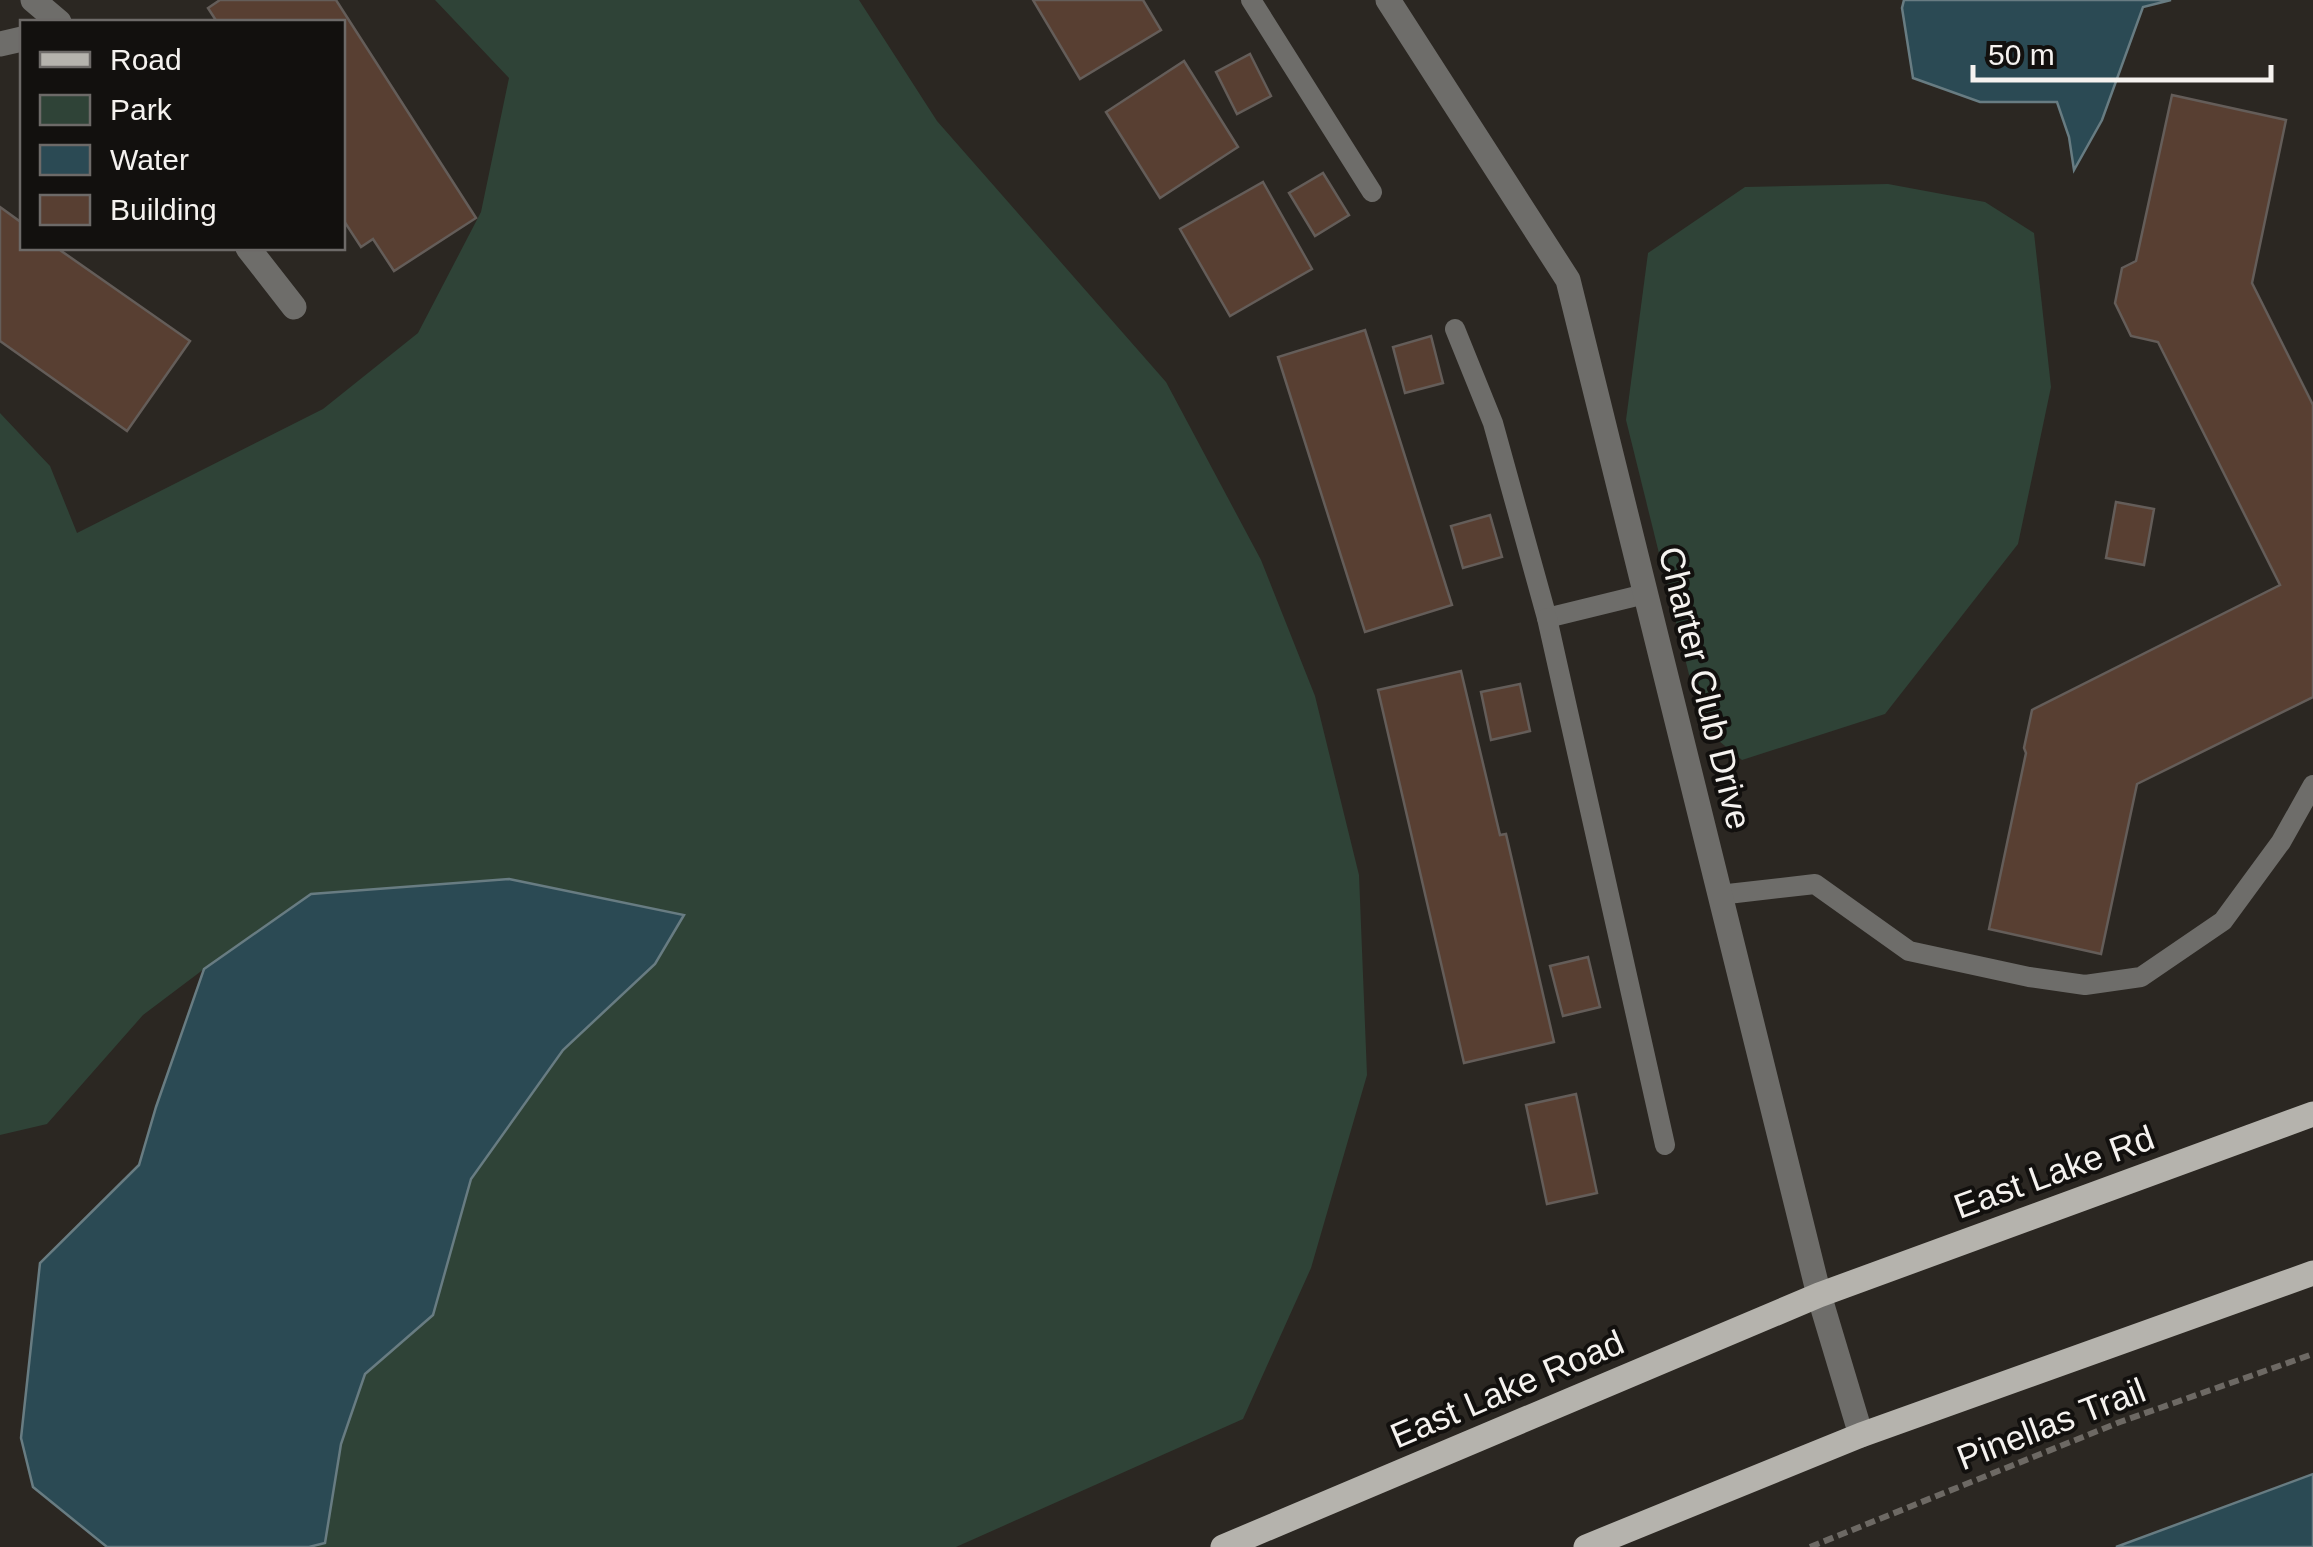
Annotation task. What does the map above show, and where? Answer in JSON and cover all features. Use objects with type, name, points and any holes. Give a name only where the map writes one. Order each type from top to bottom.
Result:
[{"type":"main road","name":"East Lake Rd","points":[[1819,1295],[2313,1114]]},
{"type":"main road","points":[[1586,1547],[1861,1434],[2313,1273]]},
{"type":"main road","name":"East Lake Road","points":[[1223,1547],[1819,1295]]},
{"type":"street","points":[[33,0],[57,20]]},
{"type":"street","name":"Charter Club Drive","points":[[1388,0],[1568,280],[1819,1295],[1861,1434]]},
{"type":"street","points":[[250,250],[294,307]]},
{"type":"lane","points":[[1251,0],[1372,192]]},
{"type":"lane","points":[[1455,329],[1493,424],[1547,618],[1665,1146]]},
{"type":"lane","points":[[1547,618],[1645,594]]},
{"type":"lane","points":[[1720,895],[1816,884],[1908,951],[2029,978],[2085,985],[2141,977],[2224,921],[2281,842],[2313,785]]},
{"type":"path","name":"Pinellas Trail","points":[[1810,1547],[2120,1422],[2313,1354]]},
{"type":"green space","points":[[435,0],[859,0],[937,121],[1166,382],[1261,560],[1315,696],[1359,875],[1367,1075],[1311,1268],[1243,1419],[956,1547],[309,1547],[325,1543],[341,1444],[365,1374],[433,1315],[471,1179],[563,1050],[655,964],[311,894],[143,1015],[47,1124],[0,1135],[0,413],[50,466],[77,533],[323,409],[418,333],[481,212],[509,78]]},
{"type":"green space","points":[[1888,184],[1985,202],[2034,233],[2051,387],[2018,544],[1885,714],[1742,760],[1702,727],[1626,420],[1648,253],[1745,187]]},
{"type":"water","points":[[1904,0],[2171,0],[2143,7],[2102,120],[2074,170],[2069,137],[2057,102],[1980,102],[1913,78]]},
{"type":"water","points":[[509,879],[684,915],[655,964],[563,1050],[471,1179],[433,1315],[365,1374],[341,1444],[325,1543],[309,1547],[107,1547],[33,1487],[21,1438],[40,1263],[139,1165],[204,969],[311,894]]},
{"type":"water","points":[[2313,1474],[2313,1547],[2116,1547]]},
{"type":"building","points":[[220,0],[336,0],[476,218],[394,271],[373,239],[361,247],[345,223],[345,20],[216,20],[208,8]]},
{"type":"building","points":[[1033,0],[1143,0],[1161,30],[1080,79]]},
{"type":"building","points":[[1250,54],[1271,96],[1237,114],[1216,72]]},
{"type":"building","points":[[1184,61],[1238,147],[1160,198],[1106,112]]},
{"type":"building","points":[[2172,95],[2286,120],[2252,283],[2313,405],[2313,697],[2137,784],[2101,954],[1989,929],[2032,710],[2280,585],[2158,342],[2131,336],[2115,303],[2122,268],[2136,261]]},
{"type":"building","points":[[1323,173],[1349,215],[1315,236],[1289,193]]},
{"type":"building","points":[[1263,182],[1312,269],[1230,316],[1180,229]]},
{"type":"building","points":[[0,207],[20,222],[20,250],[60,250],[190,341],[127,431],[0,341]]},
{"type":"building","points":[[1365,330],[1452,605],[1365,632],[1278,357]]},
{"type":"building","points":[[1431,336],[1443,383],[1405,393],[1393,347]]},
{"type":"building","points":[[2116,502],[2154,509],[2144,565],[2106,558]]},
{"type":"building","points":[[1490,515],[1502,557],[1463,568],[1451,526]]},
{"type":"building","points":[[1461,671],[1500,835],[1506,834],[1554,1042],[1464,1063],[1378,690]]},
{"type":"building","points":[[1520,684],[1530,731],[1491,740],[1481,692]]},
{"type":"building","points":[[1588,957],[1600,1007],[1563,1016],[1550,966]]},
{"type":"building","points":[[1576,1094],[1597,1193],[1547,1204],[1526,1105]]}]
